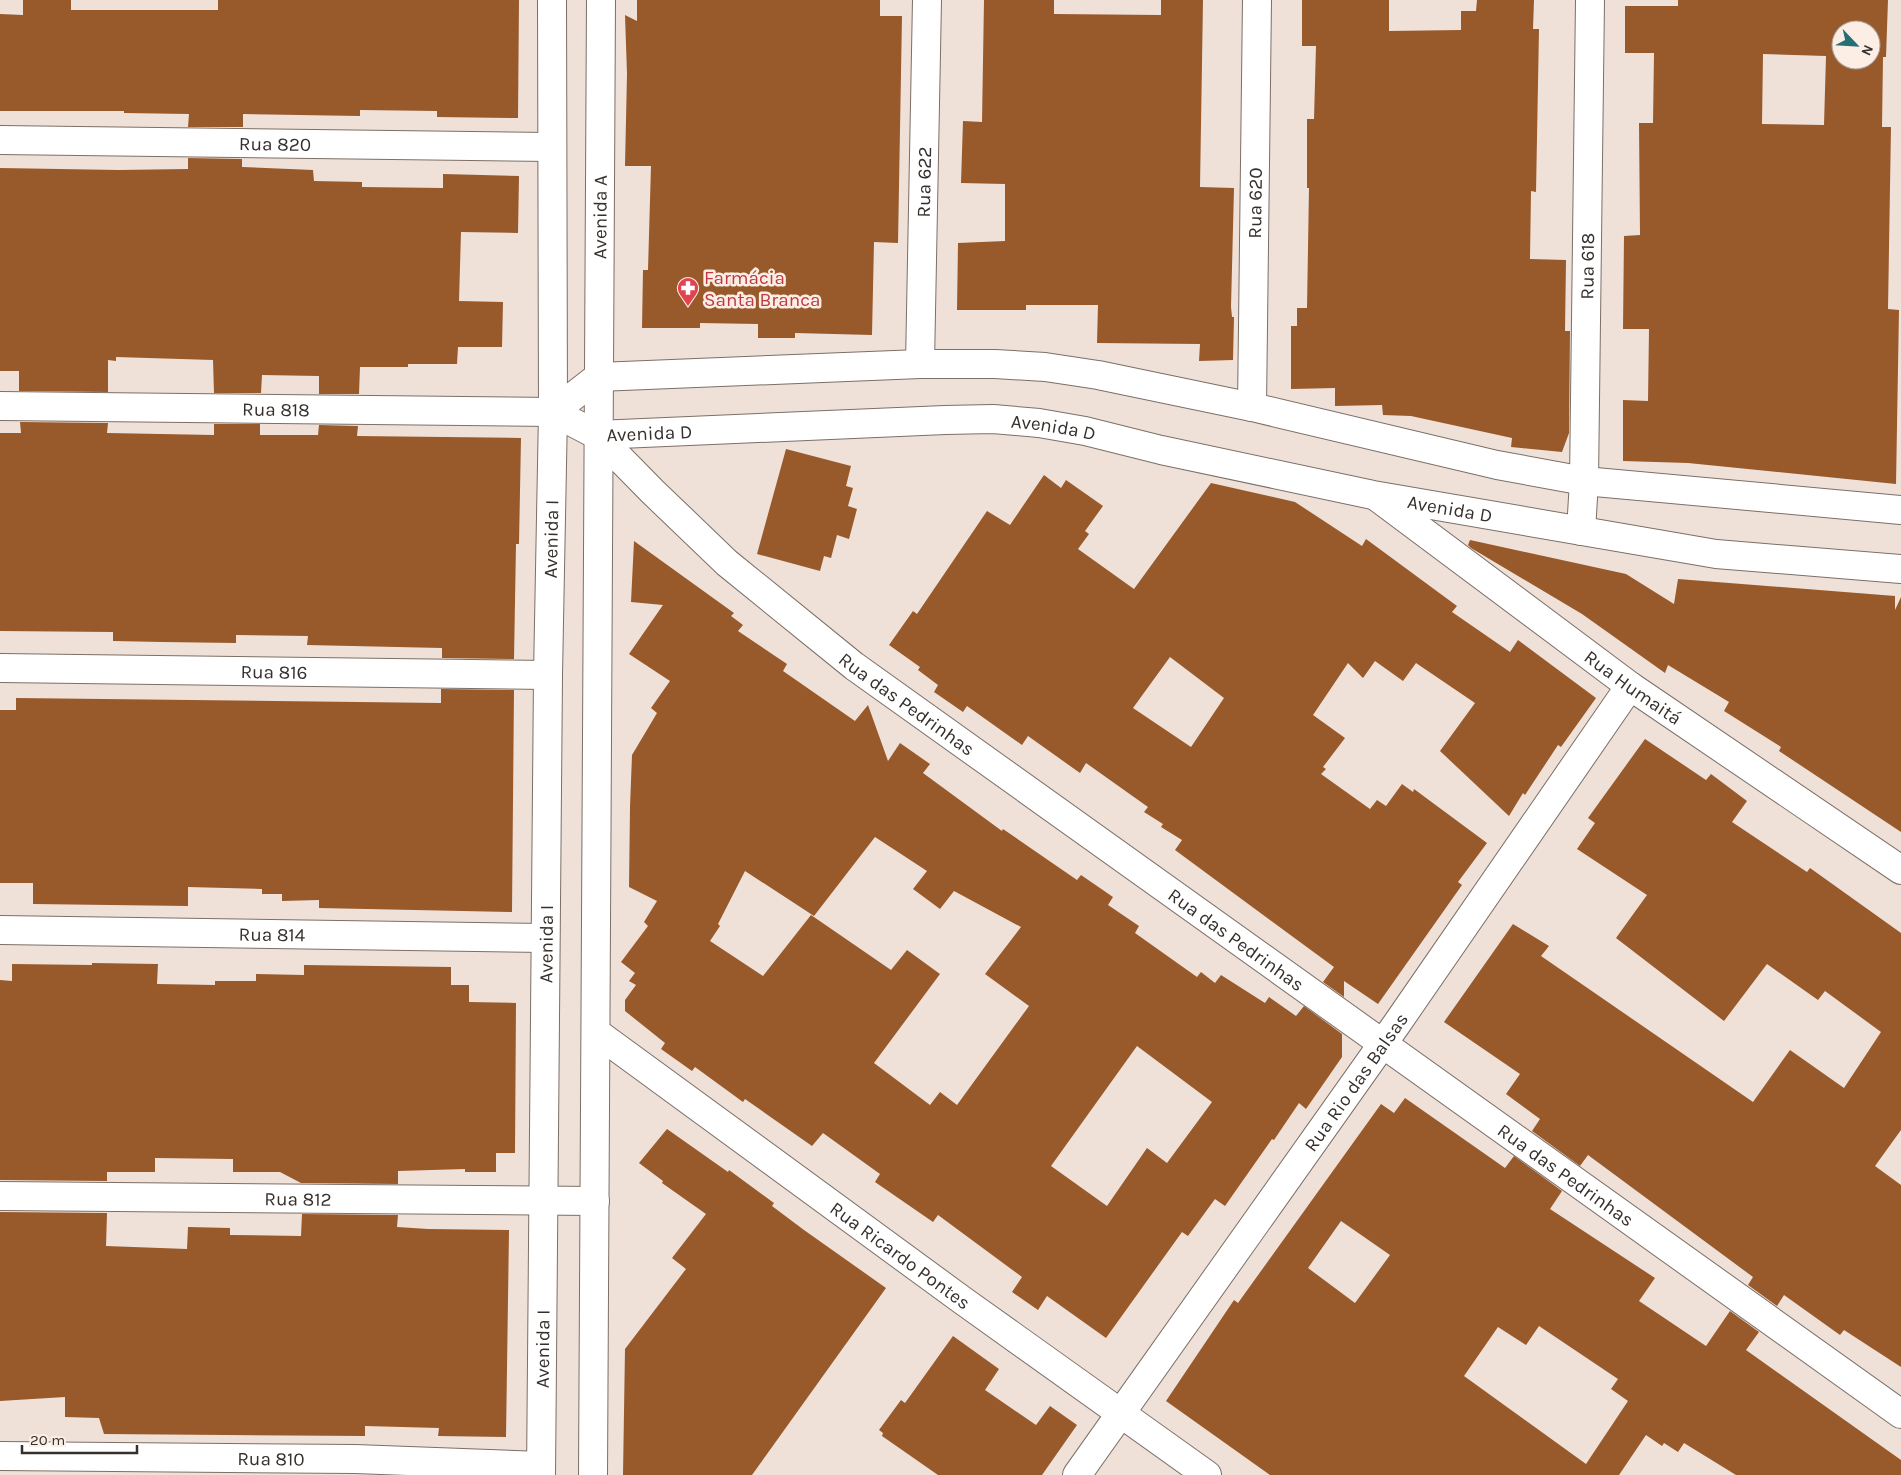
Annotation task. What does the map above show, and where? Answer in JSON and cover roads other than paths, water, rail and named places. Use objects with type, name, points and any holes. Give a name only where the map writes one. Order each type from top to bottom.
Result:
[{"type":"street","points":[[552,0],[552,412]]},
{"type":"street","name":"Avenida A","points":[[597,435],[601,0]]},
{"type":"street","name":"Rua 622","points":[[920,364],[927,0]]},
{"type":"street","name":"Rua 620","points":[[1252,407],[1257,0]]},
{"type":"street","name":"Rua 618","points":[[1581,531],[1584,481],[1590,0]]},
{"type":"street","name":"Rua 820","points":[[0,140],[551,147]]},
{"type":"street","points":[[552,412],[598,377],[920,364],[995,364],[1045,367],[1098,375],[1252,407],[1497,464],[1584,481],[1901,510]]},
{"type":"street","name":"Rua 818","points":[[0,406],[552,412]]},
{"type":"street","name":"Avenida D","points":[[552,412],[597,435],[993,419],[1039,423],[1085,431],[1161,450],[1373,495],[1716,554],[1901,569]]},
{"type":"street","name":"Avenida I","points":[[541,1471],[545,938],[552,412]]},
{"type":"street","points":[[593,1475],[597,1033],[597,435]]},
{"type":"street","name":"Rua das Pedrinhas","points":[[597,435],[727,563],[854,666],[1901,1414]]},
{"type":"street","name":"Rua Humaitá","points":[[1373,495],[1630,686],[1901,870]]},
{"type":"street","name":"Rua 816","points":[[0,668],[548,675]]},
{"type":"street","name":"Rua Rio das Balsas","points":[[1077,1475],[1383,1043],[1630,686]]},
{"type":"street","name":"Rua 814","points":[[0,930],[545,938]]},
{"type":"street","name":"Rua Ricardo Pontes","points":[[597,1033],[962,1300],[1207,1475]]},
{"type":"street","name":"Rua 812","points":[[0,1196],[595,1201]]},
{"type":"street","name":"Rua 810","points":[[0,1456],[355,1459],[541,1471]]},
{"type":"place","name":"Farmácia Santa Branca","points":[[688,307]]}]
